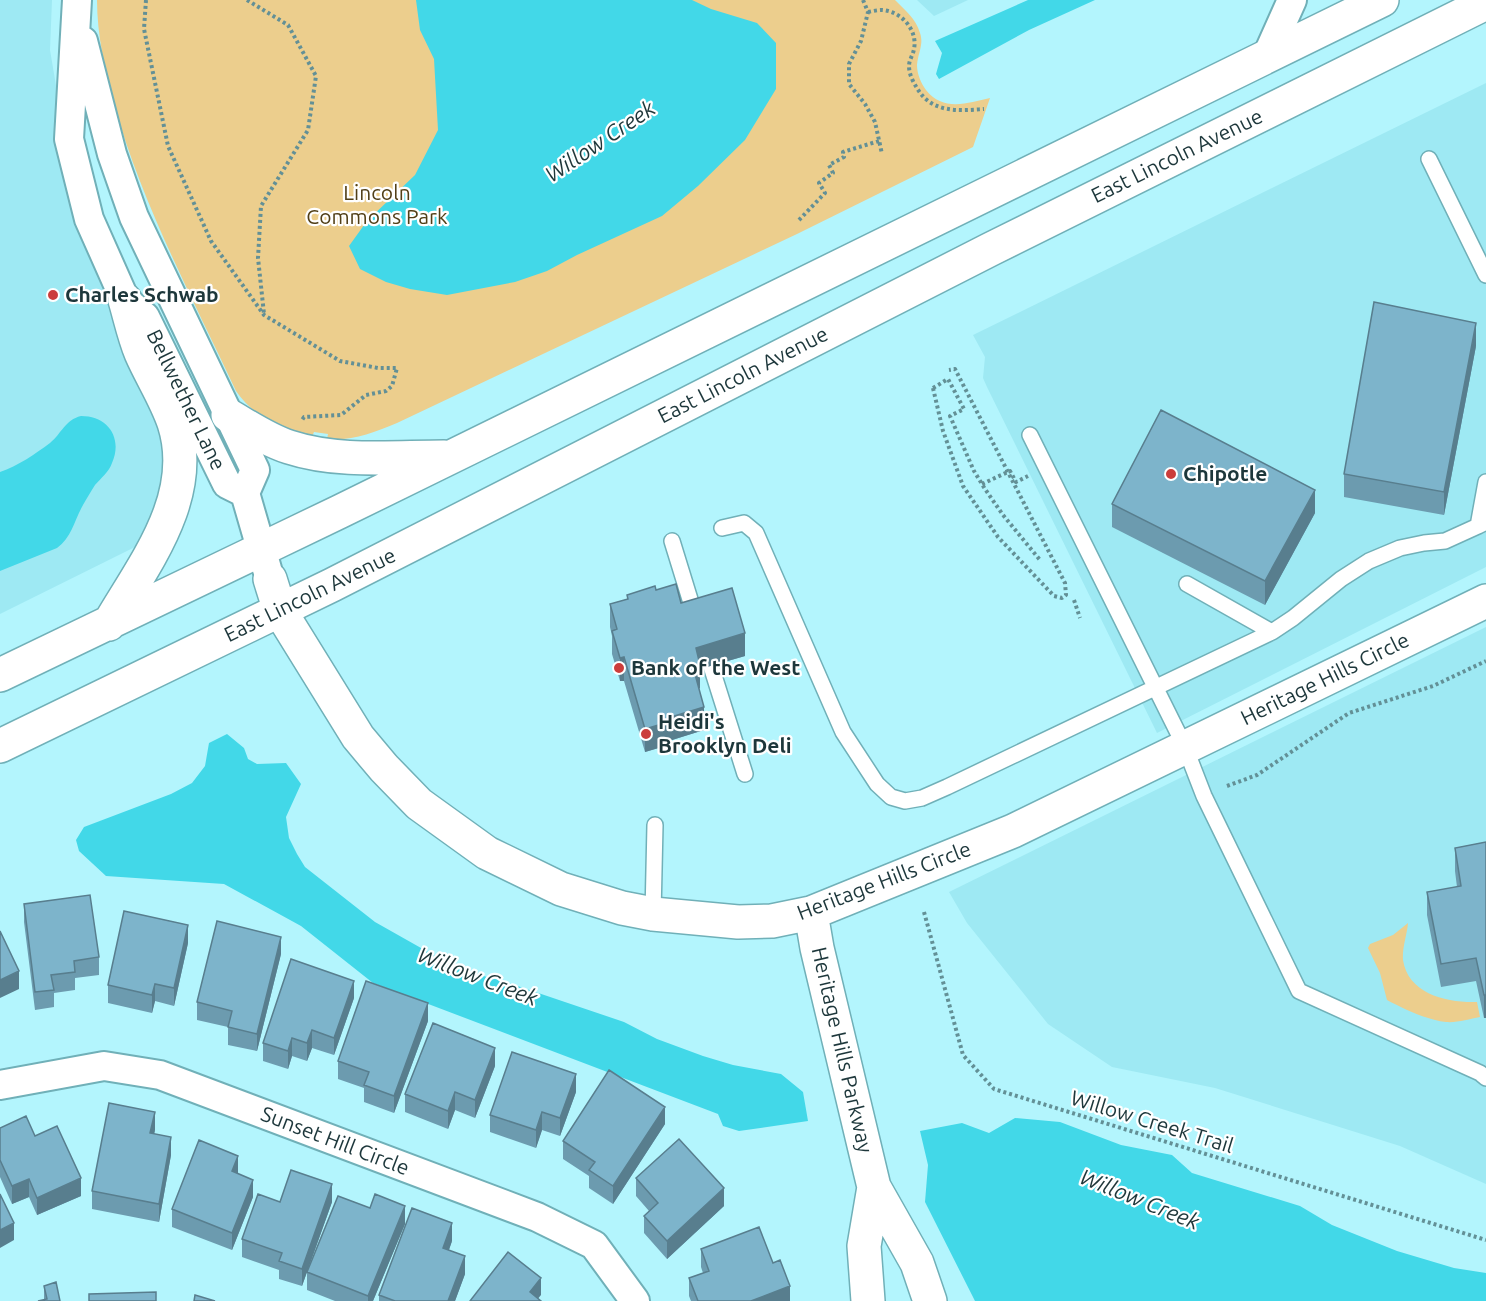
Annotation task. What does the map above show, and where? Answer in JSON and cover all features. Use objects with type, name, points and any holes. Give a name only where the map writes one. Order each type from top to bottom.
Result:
[{"type":"main road","points":[[0,675],[109,624],[265,564],[452,456],[1382,0]]},
{"type":"main road","name":"East Lincoln Avenue","points":[[0,746],[280,611],[991,249],[1486,3]]},
{"type":"main road","points":[[109,624],[174,507],[180,474],[179,444],[174,422],[141,351],[125,300]]},
{"type":"main road","points":[[228,414],[288,447],[319,455],[363,458],[452,456]]},
{"type":"main road","name":"Heritage Hills Circle","points":[[265,564],[280,611],[358,737],[419,804],[487,854],[561,889],[622,908],[653,914],[738,922],[772,921],[811,913],[1013,831],[1486,601]]},
{"type":"main road","name":"Heritage Hills Parkway","points":[[811,913],[817,948],[874,1187],[917,1263],[930,1301]]},
{"type":"main road","name":"Heritage Hills Parkway","points":[[868,1301],[864,1246],[874,1187]]},
{"type":"street","points":[[1267,56],[1292,0]]},
{"type":"street","name":"Bellwether Lane","points":[[76,8],[112,154],[134,217],[255,470],[245,493],[227,484],[145,317],[125,300],[89,219],[69,139],[76,8]]},
{"type":"street","points":[[245,493],[265,564]]},
{"type":"street","name":"Sunset Hill Circle","points":[[0,1085],[104,1066],[160,1075],[537,1217],[594,1245],[635,1301]]},
{"type":"lane","points":[[1429,159],[1486,275]]},
{"type":"lane","points":[[1030,435],[1185,747],[1204,796],[1299,991],[1486,1078]]},
{"type":"lane","points":[[722,528],[744,523],[756,533],[843,732],[877,784],[891,797],[904,801],[922,798],[1272,632],[1341,579],[1369,561],[1400,548],[1445,541],[1482,524],[1486,482]]},
{"type":"lane","points":[[672,541],[745,774]]},
{"type":"lane","points":[[1187,584],[1272,632]]},
{"type":"lane","points":[[653,914],[655,825]]},
{"type":"path","points":[[146,0],[144,29],[168,146],[211,241],[264,315],[340,361],[378,368],[397,368],[392,386],[386,391],[366,395],[340,415],[304,417],[301,425]]},
{"type":"path","points":[[247,0],[288,25],[316,76],[308,129],[261,206],[258,258],[264,315]]},
{"type":"path","points":[[863,0],[868,12],[861,42],[849,64],[849,84],[865,104],[875,122],[882,154]]},
{"type":"path","points":[[868,12],[883,10],[907,21],[914,35],[915,48],[909,68],[919,92],[929,102],[941,108],[957,111],[984,109]]},
{"type":"path","points":[[799,220],[825,193],[819,183],[833,173],[829,165],[844,157],[843,152],[879,141]]},
{"type":"path","points":[[949,370],[955,369],[1065,583],[1066,596],[1062,598],[1054,596],[998,537],[963,486],[943,431],[933,388],[948,379],[963,409],[950,416],[974,471],[1003,515],[1041,560]]},
{"type":"path","points":[[982,484],[1010,471],[1016,482],[1046,467]]},
{"type":"path","points":[[1074,600],[1080,618]]},
{"type":"path","points":[[1227,786],[1257,775],[1349,713],[1433,686],[1486,661]]},
{"type":"path","name":"Willow Creek Trail","points":[[924,912],[963,1055],[994,1089],[1486,1240]]},
{"type":"shaded area","name":"Charles Schwab","points":[[0,0],[52,0],[50,50],[85,233],[97,276],[163,417],[171,467],[144,537],[135,547],[0,614]]},
{"type":"shaded area","points":[[917,0],[968,0],[934,16]]},
{"type":"shaded area","points":[[1486,83],[1486,567],[1157,733],[987,387],[983,378],[985,357],[973,335]]},
{"type":"shaded area","points":[[1486,627],[1486,1184],[1400,1146],[1215,1088],[1112,1067],[1048,1024],[967,923],[949,892]]},
{"type":"green space","name":"Lincoln Commons Park","points":[[97,0],[895,0],[913,19],[920,33],[921,45],[917,68],[926,90],[933,97],[948,104],[990,98],[973,147],[797,234],[397,423],[354,437],[327,439],[328,434],[314,432],[312,437],[290,431],[270,421],[251,408],[236,391],[153,214],[125,141],[105,65],[98,26]]},
{"type":"green space","points":[[1408,923],[1403,960],[1406,972],[1412,981],[1431,994],[1442,998],[1477,1002],[1480,1017],[1454,1022],[1439,1021],[1416,1014],[1387,1000],[1380,973],[1368,948],[1370,944],[1393,935]]},
{"type":"water","name":"Willow Creek","points":[[416,0],[692,0],[711,9],[757,23],[776,43],[776,89],[745,140],[698,186],[662,216],[547,271],[515,282],[447,295],[410,289],[386,282],[360,269],[349,246],[367,221],[415,175],[438,130],[434,59],[420,30]]},
{"type":"water","points":[[1028,0],[1095,0],[1029,30],[939,79],[936,74],[942,53],[935,41]]},
{"type":"water","points":[[81,416],[99,420],[111,430],[116,445],[111,466],[95,485],[62,544],[0,571],[0,472],[20,463],[50,443],[71,420]]},
{"type":"water","name":"Willow Creek","points":[[227,734],[244,748],[248,759],[257,764],[286,763],[301,784],[286,817],[289,838],[297,854],[305,867],[375,922],[460,970],[503,981],[624,1022],[657,1039],[703,1056],[733,1065],[781,1074],[803,1092],[808,1121],[739,1131],[723,1126],[718,1114],[373,983],[301,926],[224,884],[106,876],[79,851],[76,840],[84,827],[171,794],[192,783],[205,766],[209,743]]},
{"type":"water","name":"Willow Creek","points":[[1015,1118],[1060,1122],[1121,1145],[1172,1155],[1192,1173],[1300,1206],[1332,1225],[1397,1251],[1454,1268],[1486,1273],[1486,1301],[975,1301],[925,1202],[928,1165],[920,1131],[962,1123],[989,1133]]},
{"type":"building","points":[[1374,302],[1476,323],[1444,492],[1344,474]]},
{"type":"building","points":[[1161,410],[1315,490],[1265,581],[1112,504]]},
{"type":"building","points":[[676,584],[681,603],[732,588],[745,633],[696,648],[700,665],[693,667],[704,707],[671,717],[672,721],[645,729],[624,657],[620,658],[612,631],[617,629],[610,604],[628,599],[627,595],[655,586],[656,590]]},
{"type":"building","points":[[1486,842],[1486,995],[1484,995],[1476,958],[1441,964],[1427,892],[1461,886],[1455,848]]},
{"type":"building","points":[[90,895],[99,957],[74,961],[75,972],[51,975],[54,990],[35,992],[24,904]]},
{"type":"building","points":[[124,911],[188,925],[174,988],[155,984],[152,995],[108,985]]},
{"type":"building","points":[[217,921],[281,937],[257,1034],[228,1027],[232,1011],[197,1002]]},
{"type":"building","points":[[0,931],[19,971],[0,980]]},
{"type":"building","points":[[291,959],[354,981],[334,1038],[312,1030],[307,1043],[292,1038],[288,1051],[263,1043]]},
{"type":"building","points":[[366,981],[428,1003],[394,1096],[364,1085],[369,1072],[338,1061]]},
{"type":"building","points":[[433,1023],[495,1048],[475,1100],[455,1092],[448,1111],[405,1094]]},
{"type":"building","points":[[512,1052],[576,1074],[560,1118],[542,1112],[536,1130],[490,1115]]},
{"type":"building","points":[[609,1070],[665,1107],[613,1186],[589,1170],[595,1162],[563,1141]]},
{"type":"building","points":[[109,1103],[155,1112],[150,1133],[171,1137],[159,1204],[92,1191]]},
{"type":"building","points":[[26,1116],[35,1136],[57,1126],[81,1178],[37,1198],[29,1179],[12,1186],[0,1160],[0,1128]]},
{"type":"building","points":[[679,1139],[724,1188],[667,1241],[644,1216],[658,1203],[636,1178]]},
{"type":"building","points":[[199,1140],[238,1156],[232,1171],[253,1180],[232,1233],[172,1209]]},
{"type":"building","points":[[291,1170],[332,1184],[302,1269],[279,1261],[282,1253],[242,1239],[258,1194],[280,1202]]},
{"type":"building","points":[[0,1194],[14,1223],[0,1230]]},
{"type":"building","points":[[375,1194],[405,1206],[368,1296],[307,1272],[338,1196],[370,1208]]},
{"type":"building","points":[[412,1208],[452,1223],[443,1248],[465,1256],[448,1301],[395,1301],[379,1295]]},
{"type":"building","points":[[759,1227],[773,1263],[780,1260],[790,1286],[751,1301],[698,1301],[689,1278],[709,1271],[701,1249]]},
{"type":"building","points":[[508,1252],[541,1278],[530,1292],[541,1301],[470,1301]]},
{"type":"building","points":[[56,1282],[60,1301],[38,1301],[47,1299],[44,1286]]},
{"type":"building","points":[[156,1292],[156,1301],[89,1301],[89,1294]]},
{"type":"building","points":[[195,1295],[215,1301],[194,1301]]},
{"type":"place","name":"Charles Schwab","points":[[53,295]]},
{"type":"place","name":"Chipotle","points":[[1171,474]]},
{"type":"place","name":"Bank of the West","points":[[619,668]]},
{"type":"place","name":"Heidi's Brooklyn Deli","points":[[646,734]]}]
